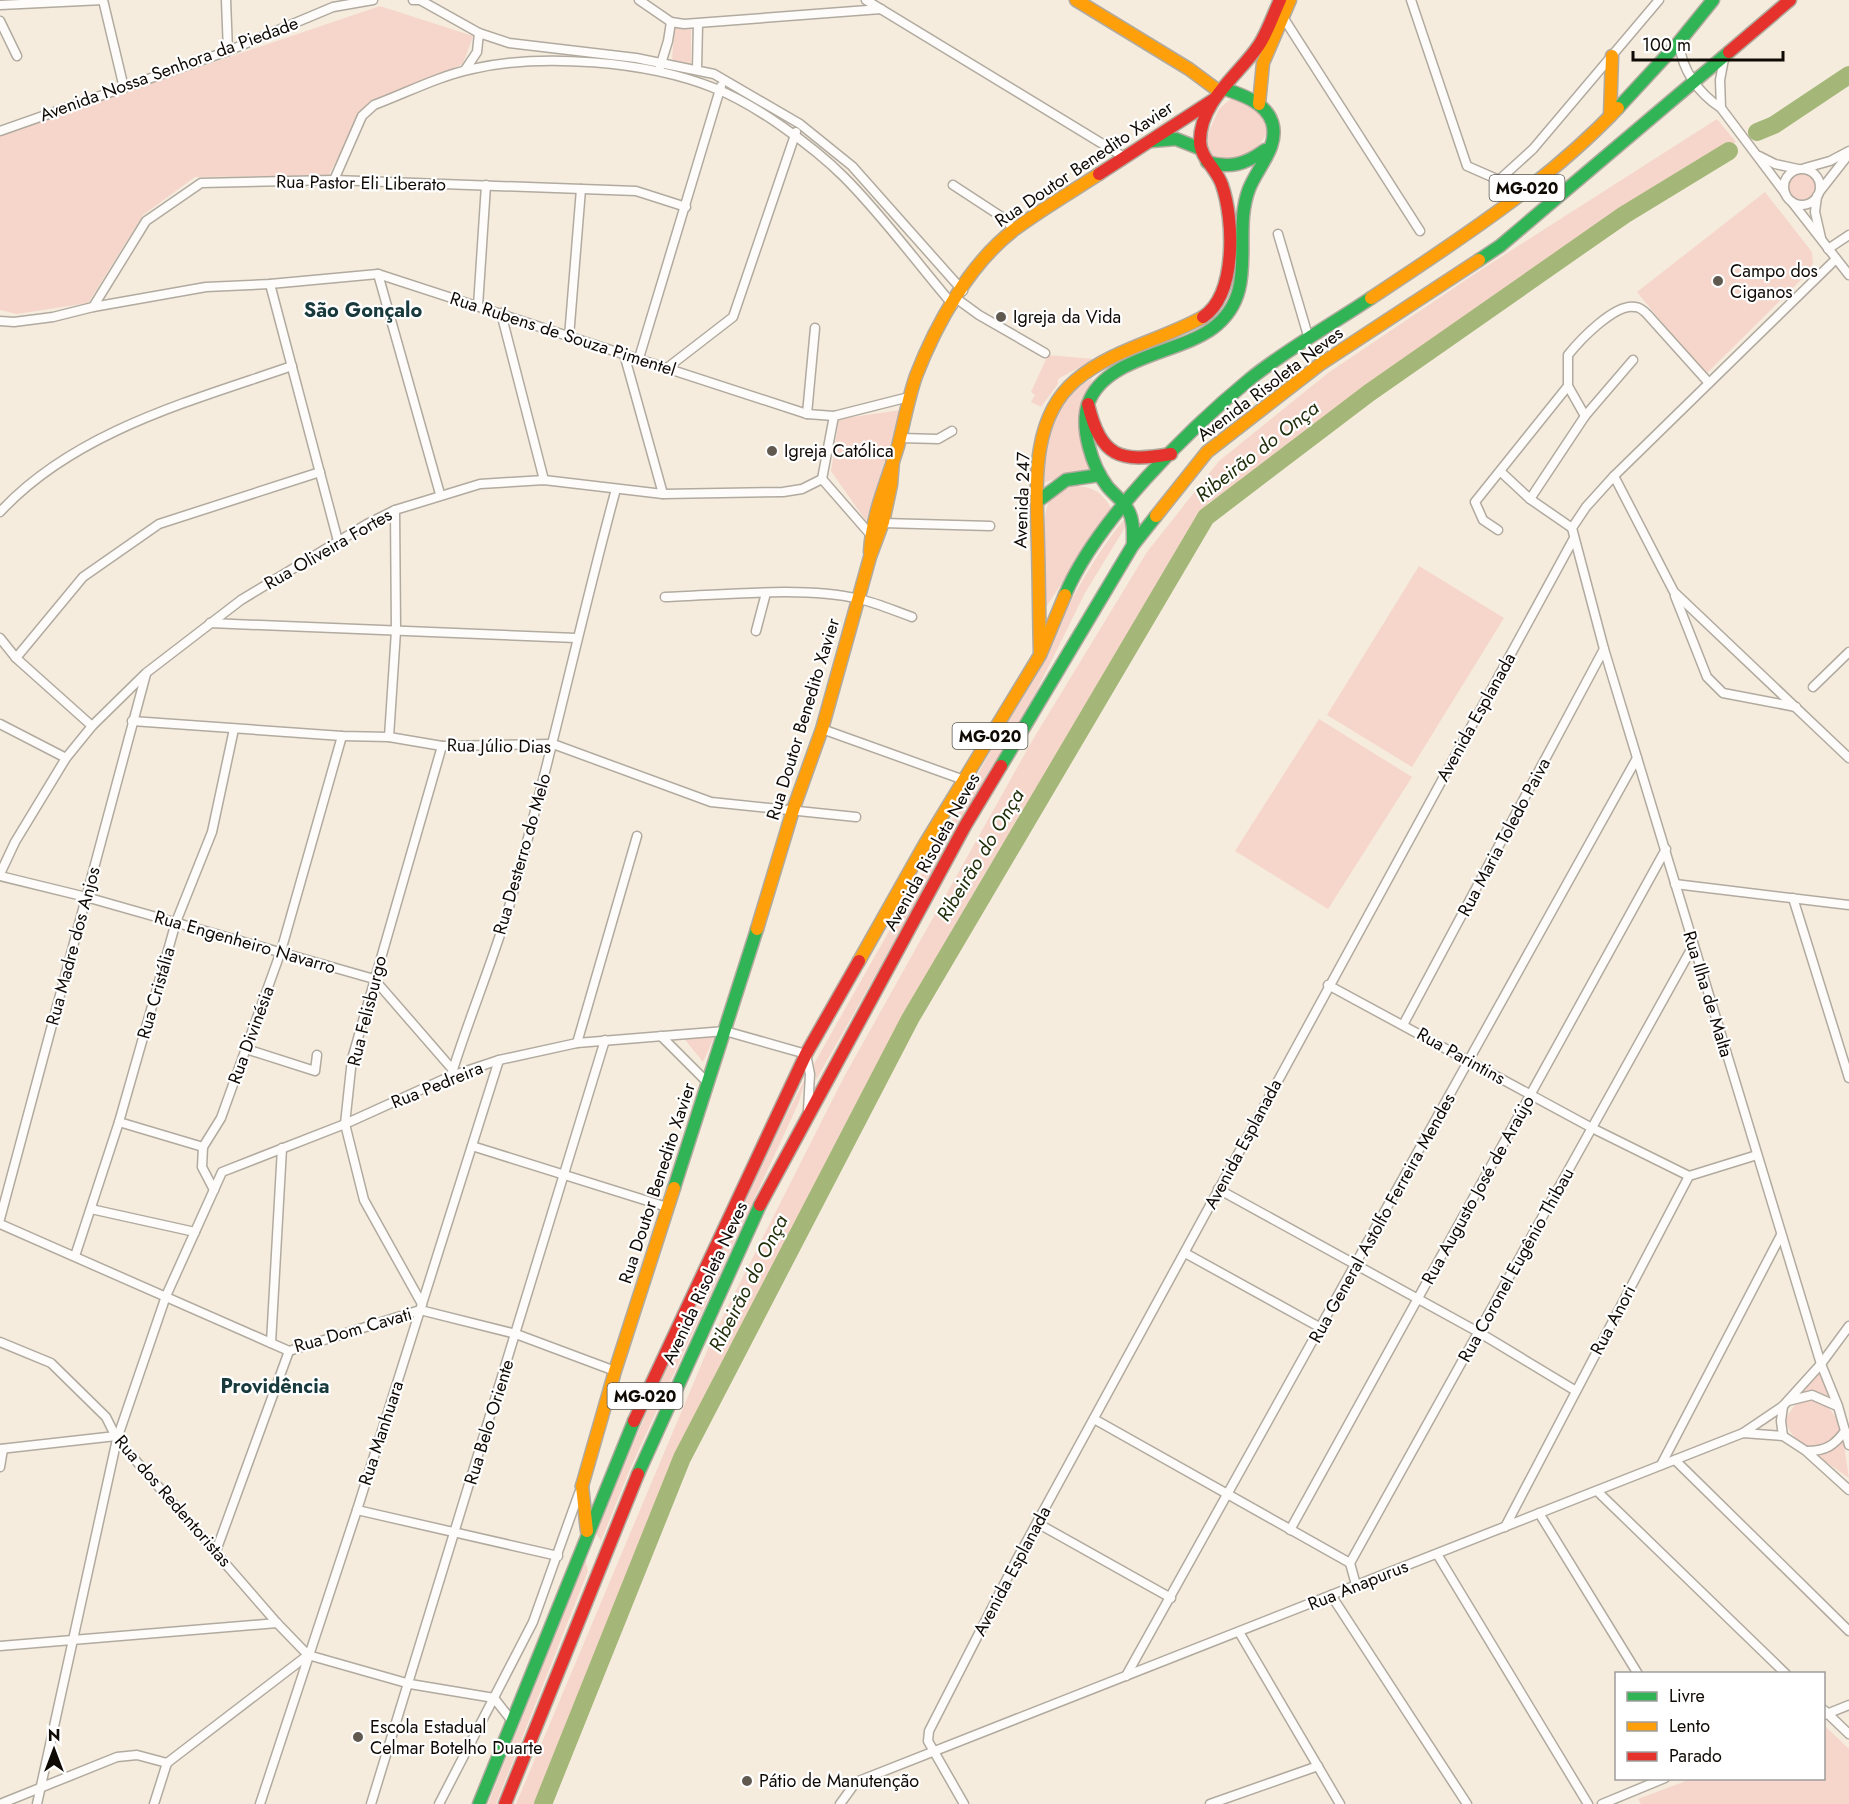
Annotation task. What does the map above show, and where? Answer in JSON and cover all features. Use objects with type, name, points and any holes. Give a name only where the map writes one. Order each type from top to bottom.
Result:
[{"type":"main road","points":[[1076,0],[1189,69],[1220,94],[1259,104],[1272,122],[1274,137],[1246,198],[1243,216],[1245,273],[1241,292],[1233,307],[1213,328],[1115,373],[1098,385],[1088,404],[1086,430],[1100,475],[1125,504],[1134,526],[1133,545]]},
{"type":"main road","name":"Rua Doutor Benedito Xavier","points":[[582,1486],[615,1371],[725,1031],[793,810],[822,729],[870,557],[882,485],[893,460],[909,397],[924,356],[958,298],[994,247],[1014,230],[1220,94],[1259,45],[1279,9],[1290,0]]},
{"type":"main road","name":"Avenida Risoleta Neves","points":[[479,1804],[639,1409],[806,1054],[964,780],[1040,655],[1068,591],[1106,525],[1171,454],[1251,378],[1442,250],[1552,170],[1610,116],[1679,42],[1713,0]]},
{"type":"main road","name":"Avenida Risoleta Neves","points":[[505,1804],[648,1448],[755,1215],[965,826],[1133,545],[1207,452],[1320,365],[1500,246],[1790,0]]},
{"type":"main road","name":"Rua Doutor Benedito Xavier","points":[[1259,104],[1256,85],[1259,69],[1279,9]]},
{"type":"main road","points":[[1610,116],[1612,56]]},
{"type":"main road","points":[[1220,94],[1202,128],[1202,149],[1207,162],[1221,167],[1240,165],[1255,158],[1270,145]]},
{"type":"main road","points":[[1145,143],[1176,139],[1202,149]]},
{"type":"main road","name":"Avenida 247","points":[[1040,655],[1037,470],[1042,442],[1052,410],[1066,388],[1089,370],[1201,319],[1220,302],[1229,275],[1230,244],[1221,183],[1207,162]]},
{"type":"main road","points":[[1088,404],[1098,438],[1111,452],[1125,458],[1139,460],[1171,454]]},
{"type":"main road","name":"Rua Doutor Benedito Xavier","points":[[875,535],[883,523],[893,486],[893,460]]},
{"type":"main road","points":[[1038,501],[1047,490],[1065,479],[1086,474],[1100,475]]},
{"type":"main road","points":[[582,1486],[587,1534]]},
{"type":"street","points":[[0,5],[103,0],[124,88]]},
{"type":"street","points":[[226,0],[228,51]]},
{"type":"street","name":"Avenida Nossa Senhora da Piedade","points":[[0,131],[228,51],[333,7],[373,0]]},
{"type":"street","points":[[412,0],[420,0],[478,33],[520,45],[697,69],[722,78],[800,124],[852,166],[958,298]]},
{"type":"street","points":[[639,0],[671,22],[698,24],[881,9]]},
{"type":"street","points":[[866,0],[1124,157]]},
{"type":"street","points":[[1412,0],[1467,166],[1499,180],[1533,149],[1659,0]]},
{"type":"street","points":[[1279,9],[1420,231]]},
{"type":"street","points":[[0,21],[16,56]]},
{"type":"street","points":[[658,73],[671,22]]},
{"type":"street","points":[[697,69],[698,24]]},
{"type":"street","points":[[465,70],[474,58],[479,45],[478,33]]},
{"type":"street","points":[[1679,42],[1684,64],[1694,82],[1724,112],[1849,275]]},
{"type":"street","points":[[1724,112],[1720,80],[1725,56]]},
{"type":"street","points":[[474,58],[479,67]]},
{"type":"street","points":[[334,180],[362,116],[374,105],[465,70],[540,59],[635,68],[692,80],[720,90],[795,134],[844,177],[958,298],[979,315],[1045,353]]},
{"type":"street","points":[[639,358],[686,207],[722,78]]},
{"type":"street","points":[[667,368],[733,317],[800,124]]},
{"type":"street","points":[[1752,150],[1775,164],[1801,169],[1816,175],[1818,194],[1815,212],[1825,245]]},
{"type":"street","points":[[1787,196],[1787,177],[1801,169],[1830,161],[1849,152]]},
{"type":"street","points":[[1787,196],[1804,204],[1818,194],[1849,152]]},
{"type":"street","name":"Rua Pastor Eli Liberato","points":[[93,307],[146,221],[201,183],[334,180],[636,191],[686,207]]},
{"type":"street","points":[[478,306],[486,185]]},
{"type":"street","points":[[953,185],[1005,219],[1014,230]]},
{"type":"street","points":[[569,337],[581,189]]},
{"type":"street","points":[[1278,234],[1309,339]]},
{"type":"street","points":[[1825,245],[1849,235]]},
{"type":"street","points":[[1501,472],[1530,499],[1572,528],[1586,507],[1614,476],[1836,259]]},
{"type":"street","points":[[378,274],[440,494]]},
{"type":"street","name":"Rua Rubens de Souza Pimentel","points":[[0,321],[14,322],[53,317],[93,307],[206,287],[270,285],[378,274],[807,414],[834,416],[909,397]]},
{"type":"street","points":[[270,285],[338,541]]},
{"type":"street","points":[[1585,416],[1568,386],[1568,355],[1611,315],[1626,307],[1637,307],[1647,314],[1708,383]]},
{"type":"street","points":[[501,313],[544,480]]},
{"type":"street","points":[[807,414],[815,328]]},
{"type":"street","points":[[624,354],[663,494]]},
{"type":"street","points":[[1530,499],[1585,416],[1633,360]]},
{"type":"street","points":[[0,512],[14,497],[54,467],[94,442],[156,414],[292,366]]},
{"type":"street","points":[[1498,530],[1483,520],[1475,502],[1568,386]]},
{"type":"street","points":[[834,416],[822,479],[875,535]]},
{"type":"street","points":[[900,438],[938,439],[951,431]]},
{"type":"street","points":[[16,658],[83,577],[159,524],[320,472]]},
{"type":"street","points":[[1614,476],[1674,592],[1707,677],[1723,693],[1797,708]]},
{"type":"street","name":"Rua Oliveira Fortes","points":[[0,875],[15,842],[66,758],[92,726],[146,673],[241,600],[338,541],[395,510],[440,494],[480,484],[544,480],[663,494],[783,492],[802,489],[822,479]]},
{"type":"street","name":"Rua Desterro do Melo","points":[[452,1073],[510,902],[553,744],[576,638],[616,489]]},
{"type":"street","points":[[389,737],[396,631],[395,510]]},
{"type":"street","points":[[883,523],[990,526]]},
{"type":"street","name":"Rua Ilha de Malta","points":[[1572,528],[1573,540],[1604,649],[1666,849],[1693,946],[1821,1364],[1838,1406],[1849,1445]]},
{"type":"street","name":"Avenida Esplanada","points":[[934,1752],[928,1741],[929,1731],[1037,1523],[1328,985],[1573,540]]},
{"type":"street","points":[[1674,592],[1849,758]]},
{"type":"street","points":[[756,631],[766,593]]},
{"type":"street","points":[[665,597],[766,593],[859,599],[912,617]]},
{"type":"street","points":[[209,623],[576,638]]},
{"type":"street","points":[[0,638],[16,658],[92,726]]},
{"type":"street","name":"Rua Maria Toledo Paiva","points":[[1403,1025],[1604,649]]},
{"type":"street","points":[[1813,687],[1849,652]]},
{"type":"street","name":"Rua Madre dos Anjos","points":[[0,1218],[146,673]]},
{"type":"street","name":"Rua Júlio Dias","points":[[132,721],[342,736],[389,737],[442,746],[553,744],[711,802],[856,817]]},
{"type":"street","points":[[0,724],[66,758]]},
{"type":"street","name":"Rua Cristália","points":[[75,1256],[119,1122],[176,922],[212,832],[234,729]]},
{"type":"street","points":[[822,729],[964,780]]},
{"type":"street","name":"Rua Divinésia","points":[[203,1147],[221,1118],[281,951],[342,736]]},
{"type":"street","name":"Rua Felisburgo","points":[[421,1307],[364,1200],[345,1124],[352,1059],[442,746]]},
{"type":"street","name":"Rua General Astolfo Ferreira Mendes","points":[[1125,1677],[1637,758]]},
{"type":"street","points":[[577,1043],[637,836]]},
{"type":"street","name":"Rua Augusto José de Araújo","points":[[1290,1530],[1666,849]]},
{"type":"street","name":"Rua Engenheiro Navarro","points":[[0,875],[281,951],[374,979]]},
{"type":"street","points":[[1676,884],[1849,905]]},
{"type":"street","points":[[1793,898],[1849,1078]]},
{"type":"street","name":"Rua Coronel Eugênio Thibau","points":[[1350,1563],[1480,1333],[1693,946]]},
{"type":"street","points":[[374,979],[452,1073]]},
{"type":"street","name":"Rua Parintins","points":[[1328,985],[1592,1128],[1689,1176]]},
{"type":"street","name":"Rua Pedreira","points":[[214,1190],[222,1172],[345,1124],[452,1073],[499,1060],[577,1043],[725,1031],[806,1054]]},
{"type":"street","points":[[661,1036],[708,1083]]},
{"type":"street","name":"Rua Belo Oriente","points":[[371,1804],[410,1684],[605,1040]]},
{"type":"street","points":[[246,1049],[315,1071],[317,1055]]},
{"type":"street","points":[[806,1054],[810,1074],[807,1119]]},
{"type":"street","name":"Rua Manhuara","points":[[260,1804],[357,1510],[499,1060]]},
{"type":"street","points":[[37,1804],[116,1437],[166,1296],[214,1190],[202,1167],[203,1147],[119,1122]]},
{"type":"street","points":[[472,1146],[565,1173],[667,1207]]},
{"type":"street","points":[[271,1343],[282,1148]]},
{"type":"street","points":[[1689,1176],[1757,1155]]},
{"type":"street","name":"Rua Anori","points":[[1505,1527],[1689,1176]]},
{"type":"street","points":[[1218,1189],[1480,1333],[1576,1391]]},
{"type":"street","points":[[91,1209],[195,1232]]},
{"type":"street","name":"Rua Dom Cavati","points":[[0,1224],[289,1351],[421,1307],[516,1334],[615,1371]]},
{"type":"street","points":[[1661,1465],[1781,1235]]},
{"type":"street","points":[[1185,1253],[1321,1328]]},
{"type":"street","points":[[1743,1433],[1785,1404],[1821,1364],[1849,1326]]},
{"type":"street","name":"Rua dos Redentoristas","points":[[0,1342],[51,1363],[106,1417],[116,1437],[277,1623],[308,1654]]},
{"type":"street","points":[[216,1551],[289,1351]]},
{"type":"street","points":[[1785,1404],[1812,1395],[1838,1406]]},
{"type":"street","points":[[1783,1436],[1781,1421],[1785,1404]]},
{"type":"street","points":[[1094,1419],[1350,1563],[1356,1586]]},
{"type":"street","points":[[1806,1450],[1823,1451],[1837,1443],[1845,1431]]},
{"type":"street","name":"Rua Anapurus","points":[[840,1804],[856,1782],[1743,1433],[1783,1436],[1806,1450],[1849,1490]]},
{"type":"street","points":[[0,1467],[2,1449],[116,1437]]},
{"type":"street","points":[[1675,1460],[1849,1631]]},
{"type":"street","name":"Rua Doutor Benedito Xavier","points":[[439,1804],[533,1622],[582,1486]]},
{"type":"street","points":[[1598,1491],[1784,1672]]},
{"type":"street","points":[[357,1510],[558,1556]]},
{"type":"street","points":[[1539,1514],[1637,1672]]},
{"type":"street","points":[[1037,1523],[1171,1598]]},
{"type":"street","points":[[1437,1554],[1588,1804]]},
{"type":"street","points":[[1331,1595],[1467,1804]]},
{"type":"street","points":[[0,1646],[277,1623]]},
{"type":"street","points":[[1239,1632],[1340,1804]]},
{"type":"street","points":[[154,1804],[167,1764],[308,1654],[410,1684],[494,1698],[512,1721]]},
{"type":"street","points":[[1825,1713],[1849,1705]]},
{"type":"street","points":[[1825,1713],[1849,1734]]},
{"type":"street","points":[[934,1752],[964,1804]]},
{"type":"street","points":[[0,1804],[117,1757],[137,1755],[167,1764]]},
{"type":"street","points":[[1210,1804],[1318,1767]]},
{"type":"street","points":[[1602,1804],[1662,1780]]},
{"type":"shaded area","points":[[380,6],[473,36],[463,64],[367,104],[328,176],[195,177],[143,215],[88,303],[17,314],[0,310],[0,135]]},
{"type":"shaded area","points":[[675,19],[691,22],[691,65],[672,60]]},
{"type":"shaded area","points":[[1233,97],[1259,112],[1268,127],[1265,136],[1254,150],[1246,155],[1229,159],[1211,157],[1205,140],[1219,109]]},
{"type":"shaded area","points":[[1717,119],[1736,142],[1499,297],[1360,395],[1266,465],[1208,503],[957,932],[871,1087],[687,1442],[539,1804],[516,1804],[715,1332],[845,1075],[1032,741],[1147,552],[1219,461],[1328,373],[1476,273]]},
{"type":"shaded area","points":[[1802,171],[1812,176],[1817,186],[1812,196],[1802,201],[1792,196],[1787,186],[1792,176]]},
{"type":"shaded area","name":"Campo dos Ciganos","points":[[1765,192],[1812,252],[1813,263],[1809,272],[1705,375],[1637,292]]},
{"type":"shaded area","points":[[1048,355],[1095,359],[1058,379],[1058,384],[1041,407],[1031,402],[1035,395],[1031,392]]},
{"type":"shaded area","points":[[1093,378],[1079,410],[1084,451],[1090,468],[1043,483],[1049,436],[1059,410],[1067,398]]},
{"type":"shaded area","points":[[901,410],[866,521],[831,471],[839,419]]},
{"type":"shaded area","points":[[1073,486],[1095,491],[1104,497],[1111,508],[1046,607],[1043,550],[1047,506],[1056,492]]},
{"type":"shaded area","points":[[1126,517],[1129,521],[1085,593],[1036,692],[816,1080],[814,1064],[1018,702],[1081,583]]},
{"type":"shaded area","points":[[1419,566],[1504,618],[1412,767],[1327,715]]},
{"type":"shaded area","points":[[1319,719],[1412,777],[1328,909],[1235,851]]},
{"type":"shaded area","points":[[716,1033],[703,1062],[682,1036]]},
{"type":"shaded area","points":[[806,1077],[799,1102],[630,1469],[601,1541],[596,1533],[670,1360],[722,1245]]},
{"type":"shaded area","points":[[1819,1366],[1832,1400],[1809,1392],[1800,1394]]},
{"type":"shaded area","points":[[1806,1399],[1820,1403],[1829,1409],[1842,1431],[1820,1447],[1813,1448],[1800,1443],[1791,1432],[1785,1419],[1795,1405]]},
{"type":"shaded area","points":[[1843,1439],[1849,1478],[1817,1456],[1839,1446]]},
{"type":"shaded area","points":[[585,1559],[588,1571],[496,1804],[488,1804]]},
{"type":"shaded area","points":[[1825,1726],[1849,1749],[1849,1804],[1641,1804],[1638,1799],[1688,1780],[1825,1780]]},
{"type":"waterway","name":"Ribeirão do Onça","points":[[1757,132],[1774,125],[1849,75]]},
{"type":"waterway","name":"Ribeirão do Onça","points":[[543,1804],[682,1458],[910,1019],[1206,517],[1369,393],[1624,215],[1729,151]]},
{"type":"traffic: fast","points":[[1618,108],[1679,42],[1713,0]]},
{"type":"traffic: fast","points":[[1479,260],[1500,246],[1729,52]]},
{"type":"traffic: fast","points":[[1133,545],[1130,514],[1107,486],[1092,458],[1085,424],[1088,404],[1097,388],[1109,376],[1125,366],[1198,337],[1213,328],[1228,314],[1236,298],[1241,281],[1244,207],[1249,189],[1270,148],[1274,131],[1269,115],[1259,104],[1225,89]]},
{"type":"traffic: fast","points":[[1152,141],[1176,139],[1201,149]]},
{"type":"traffic: fast","points":[[1207,162],[1223,165],[1237,164],[1265,150]]},
{"type":"traffic: fast","points":[[1065,595],[1098,537],[1172,450],[1264,368],[1371,298]]},
{"type":"traffic: fast","points":[[1038,501],[1066,480],[1100,475]]},
{"type":"traffic: fast","points":[[1001,766],[1133,545],[1156,516]]},
{"type":"traffic: fast","points":[[674,1188],[757,929]]},
{"type":"traffic: fast","points":[[638,1474],[760,1205]]},
{"type":"traffic: fast","points":[[479,1804],[634,1421]]},
{"type":"traffic: slow","points":[[1076,0],[1189,69],[1220,92]]},
{"type":"traffic: slow","points":[[1259,104],[1263,63],[1290,0]]},
{"type":"traffic: slow","points":[[1610,116],[1612,56]]},
{"type":"traffic: slow","points":[[1371,298],[1500,210],[1562,161],[1618,108]]},
{"type":"traffic: slow","points":[[870,552],[877,511],[898,446],[916,376],[956,296],[983,259],[1015,229],[1099,174]]},
{"type":"traffic: slow","points":[[1156,516],[1207,452],[1319,365],[1479,260]]},
{"type":"traffic: slow","points":[[1040,653],[1037,481],[1043,436],[1050,415],[1061,396],[1090,369],[1203,317]]},
{"type":"traffic: slow","points":[[757,929],[793,810],[822,729],[870,557],[883,522],[891,485],[893,460]]},
{"type":"traffic: slow","points":[[859,961],[925,844],[1040,655],[1065,595]]},
{"type":"traffic: slow","points":[[582,1486],[615,1371],[674,1188]]},
{"type":"traffic: slow","points":[[582,1486],[587,1531]]},
{"type":"traffic: jam","points":[[1203,317],[1214,306],[1222,292],[1230,256],[1230,236],[1229,217],[1222,185],[1201,147],[1202,127],[1213,101],[1259,45],[1280,0]]},
{"type":"traffic: jam","points":[[1729,52],[1790,0]]},
{"type":"traffic: jam","points":[[1099,174],[1213,100]]},
{"type":"traffic: jam","points":[[1088,404],[1099,435],[1115,452],[1138,457],[1171,454]]},
{"type":"traffic: jam","points":[[760,1205],[965,826],[1001,766]]},
{"type":"traffic: jam","points":[[634,1421],[806,1054],[859,961]]},
{"type":"traffic: jam","points":[[505,1804],[638,1474]]},
{"type":"place","name":"Campo dos Ciganos","points":[[1718,281]]},
{"type":"place","name":"Igreja da Vida","points":[[1001,317]]},
{"type":"place","name":"Igreja Católica","points":[[772,451]]},
{"type":"place","name":"Escola Estadual Celmar Botelho Duarte","points":[[358,1737]]},
{"type":"place","name":"Pátio de Manutenção","points":[[747,1781]]},
{"type":"district","name":"São Gonçalo","points":[[363,310]]},
{"type":"district","name":"Providência","points":[[275,1386]]}]
